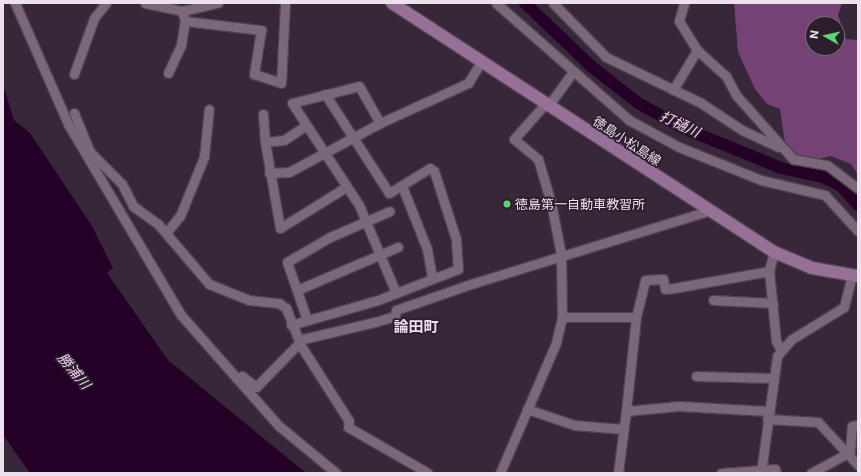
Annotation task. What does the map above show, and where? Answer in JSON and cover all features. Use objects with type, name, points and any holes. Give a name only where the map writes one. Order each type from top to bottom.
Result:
[{"type":"main road","name":"徳島小松島線","points":[[392,3],[708,211],[774,252],[800,265],[855,276]]},
{"type":"street","points":[[15,3],[53,94],[181,315],[236,378],[293,439],[336,473]]},
{"type":"street","points":[[74,74],[94,18],[106,3]]},
{"type":"street","points":[[145,3],[161,5],[182,12],[218,3]]},
{"type":"street","points":[[185,21],[261,30],[254,74],[281,83],[285,3]]},
{"type":"street","points":[[496,3],[628,120],[679,147],[761,180],[814,190],[831,198],[858,231]]},
{"type":"street","points":[[553,3],[606,57],[673,90],[778,147],[799,162],[835,169],[858,188]]},
{"type":"street","points":[[684,3],[679,21],[697,50],[731,82],[736,95],[776,138],[778,147]]},
{"type":"street","points":[[168,73],[181,45],[185,21],[182,12]]},
{"type":"street","points":[[673,90],[697,50]]},
{"type":"street","points":[[269,173],[289,172],[380,122],[468,83],[481,62]]},
{"type":"street","points":[[500,473],[556,343],[562,317],[561,254],[538,159],[514,142],[573,72]]},
{"type":"street","points":[[380,122],[359,86],[292,101],[306,125],[326,153],[366,222],[396,292]]},
{"type":"street","points":[[292,325],[396,292],[432,277],[458,269],[456,239],[434,171],[430,168],[389,193],[325,94]]},
{"type":"street","points":[[166,233],[180,216],[204,157],[209,109]]},
{"type":"street","points":[[74,113],[88,154],[122,184],[133,206],[166,233],[209,284],[249,300],[279,303],[286,308],[299,341],[349,421],[348,426],[428,473]]},
{"type":"street","points":[[263,114],[269,173],[280,228],[346,187]]},
{"type":"street","points":[[265,142],[284,140],[306,125]]},
{"type":"street","points":[[402,186],[427,249],[432,277]]},
{"type":"street","points":[[307,320],[287,262],[390,211]]},
{"type":"street","points":[[236,378],[242,376],[256,387],[299,341],[396,316],[396,310],[561,254],[708,211]]},
{"type":"street","points":[[297,290],[398,247]]},
{"type":"street","points":[[774,252],[769,270],[776,341],[781,350]]},
{"type":"street","points":[[618,473],[636,318],[645,280],[663,279],[665,289],[769,270]]},
{"type":"street","points":[[761,472],[772,378],[781,350],[792,339],[844,307],[855,276]]},
{"type":"street","points":[[712,300],[772,303]]},
{"type":"street","points":[[562,317],[636,318]]},
{"type":"street","points":[[696,376],[772,378]]},
{"type":"street","points":[[626,411],[679,406],[768,415],[818,422],[858,465]]},
{"type":"street","points":[[527,409],[574,425],[623,429]]},
{"type":"street","points":[[811,473],[824,470],[848,453],[852,426],[858,425]]},
{"type":"street","points":[[721,473],[761,472],[774,470],[776,473]]},
{"type":"shaded area","points":[[734,3],[842,3],[838,16],[805,16],[805,56],[845,56],[845,36],[846,39],[858,40],[858,175],[851,164],[831,156],[809,161],[786,150],[780,109],[767,104],[755,89],[738,52]]},
{"type":"water","name":"勝浦川","points":[[3,85],[14,120],[30,133],[92,226],[113,268],[107,273],[168,360],[306,473],[30,473],[3,435]]},
{"type":"waterway","name":"打樋川","points":[[525,3],[591,66],[638,103],[683,128],[781,168],[823,177],[840,185],[858,205]]},
{"type":"place","name":"徳島第一自動車教習所","points":[[507,204]]},
{"type":"district","name":"論田町","points":[[416,327]]}]
